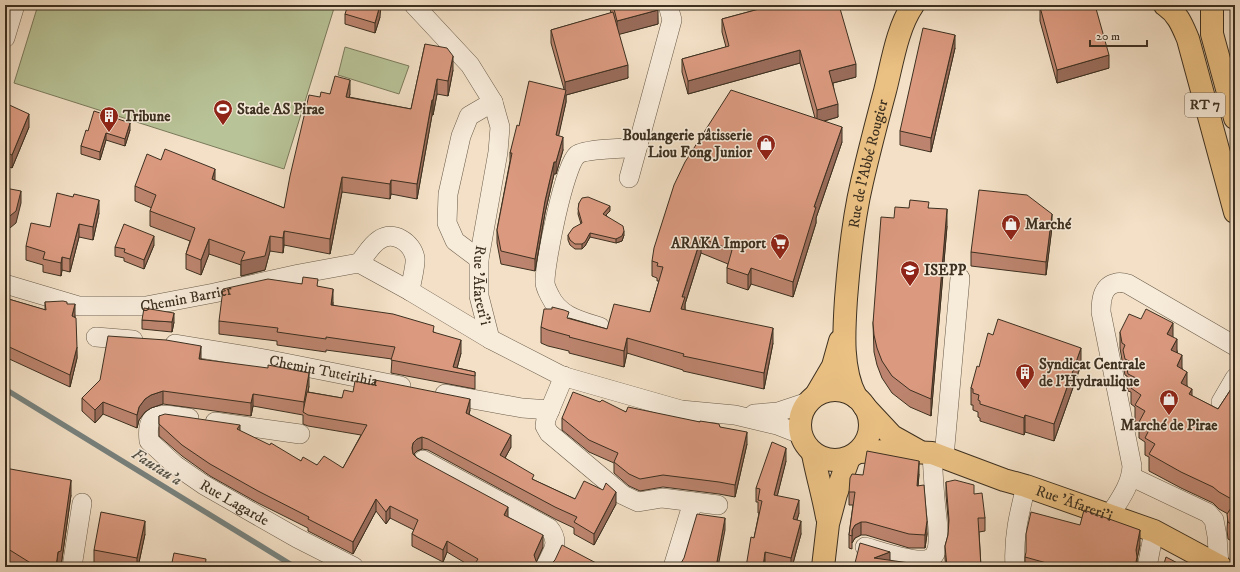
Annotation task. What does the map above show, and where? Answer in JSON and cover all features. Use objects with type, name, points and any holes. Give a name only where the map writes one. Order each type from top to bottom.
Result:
[{"type":"main road","name":"Rue de l'Abbé Rougier","points":[[860,401],[850,386],[844,328],[850,254],[862,183],[906,14],[913,5]]},
{"type":"main road","name":"RT 7","points":[[1165,5],[1172,10],[1180,20],[1188,39],[1235,212]]},
{"type":"main road","name":"RT 7","points":[[1212,5],[1212,34],[1235,118]]},
{"type":"main road","name":"Rue de l'Abbé Rougier","points":[[812,398],[833,366],[844,328]]},
{"type":"main road","points":[[823,567],[828,524],[836,494],[854,455],[865,444],[869,432],[869,418],[860,401],[843,391],[829,390],[812,398],[800,417],[800,434],[803,441],[813,454],[821,485],[828,524]]},
{"type":"main road","name":"Rue 'Āfareri'i","points":[[860,401],[892,436],[933,455],[1154,531],[1220,566]]},
{"type":"main road","name":"Rue 'Āfareri'i","points":[[854,455],[890,451],[933,455]]},
{"type":"main road","points":[[813,454],[830,461],[854,455]]},
{"type":"street","points":[[5,38],[15,5]]},
{"type":"street","name":"Rue 'Āfareri'i","points":[[414,5],[470,65],[493,102],[500,126],[498,152],[479,259],[479,296],[490,339],[564,376],[682,410],[735,415],[777,425],[800,434]]},
{"type":"street","points":[[629,178],[672,20],[668,5]]},
{"type":"street","points":[[479,259],[455,241],[447,223],[448,194],[461,136],[469,116],[493,102]]},
{"type":"street","points":[[600,327],[575,319],[557,307],[550,298],[545,284],[546,262],[566,176],[576,156],[584,152],[637,148]]},
{"type":"street","points":[[410,291],[415,258],[410,247],[402,239],[392,236],[380,239],[359,263],[410,291],[490,339]]},
{"type":"street","name":"Chemin Barrier","points":[[5,284],[79,306],[146,306],[359,263]]},
{"type":"street","points":[[863,546],[900,557],[924,560],[931,558],[936,550],[938,542],[933,455],[960,278]]},
{"type":"street","points":[[1110,515],[1132,477],[1132,466],[1101,312],[1102,297],[1108,287],[1116,282],[1128,284],[1235,346]]},
{"type":"street","name":"Chemin Tuteirihia","points":[[96,337],[156,342],[265,359],[425,391],[522,408],[550,410]]},
{"type":"street","points":[[564,376],[545,424],[549,434],[623,495],[638,502],[662,498],[718,505]]},
{"type":"street","points":[[1221,402],[1235,378]]},
{"type":"street","name":"Rue 'Āfareri'i","points":[[735,415],[778,412],[812,398]]},
{"type":"street","name":"Rue Lagarde","points":[[300,434],[165,415],[157,416],[151,420],[148,426],[149,441],[175,465],[198,481],[297,538],[354,567]]},
{"type":"street","points":[[423,460],[549,528],[555,535],[555,547],[545,567]]},
{"type":"street","points":[[1132,477],[1208,513],[1214,520],[1220,566]]},
{"type":"street","points":[[1015,567],[1014,547],[1020,510],[1026,486]]},
{"type":"street","points":[[673,567],[693,502]]},
{"type":"street","points":[[72,567],[82,503]]},
{"type":"street","points":[[1147,567],[1154,531]]},
{"type":"green space","name":"Stade AS Pirae","points":[[38,5],[335,5],[284,169],[14,83]]},
{"type":"green space","points":[[345,47],[409,66],[399,94],[338,75]]},
{"type":"building","points":[[348,5],[380,5],[375,23],[345,14]]},
{"type":"building","points":[[613,5],[657,5],[658,10],[617,21]]},
{"type":"building","points":[[774,5],[839,5],[856,64],[829,71],[838,104],[817,110],[800,50],[688,81],[682,59],[729,46],[722,19]]},
{"type":"building","points":[[1049,5],[1095,5],[1109,55],[1057,70],[1040,7]]},
{"type":"building","points":[[613,12],[628,65],[565,82],[551,30]]},
{"type":"building","points":[[923,28],[955,35],[931,138],[900,131]]},
{"type":"building","points":[[425,44],[447,48],[453,56],[448,81],[437,79],[417,184],[391,180],[390,184],[342,177],[330,239],[284,231],[283,238],[270,236],[265,256],[241,261],[245,252],[209,239],[201,260],[186,254],[195,228],[150,211],[156,195],[135,186],[147,154],[161,160],[165,149],[215,169],[212,179],[284,208],[309,95],[320,97],[321,92],[330,94],[335,76],[350,80],[346,97],[411,109]]},
{"type":"building","points":[[529,81],[566,90],[556,135],[563,137],[556,162],[554,162],[545,201],[535,259],[501,251],[497,230],[512,153],[510,153],[517,125],[519,126]]},
{"type":"building","points":[[731,90],[842,127],[814,207],[816,207],[793,282],[751,268],[748,275],[727,268],[732,250],[701,238],[682,297],[685,297],[681,309],[773,328],[764,373],[683,356],[684,354],[627,338],[624,351],[569,337],[570,336],[541,327],[544,309],[552,309],[552,307],[569,312],[567,318],[607,329],[614,304],[650,312],[663,267],[657,266],[658,263],[652,261],[654,248],[674,185],[685,162]]},
{"type":"building","points":[[5,103],[29,114],[12,155],[5,152]]},
{"type":"building","points":[[94,111],[130,123],[125,139],[106,133],[100,152],[81,146],[86,130],[88,131]]},
{"type":"building","points":[[5,188],[21,191],[16,211],[5,220]]},
{"type":"building","points":[[979,190],[1027,195],[1052,214],[1046,262],[971,252]]},
{"type":"building","points":[[57,193],[73,197],[74,194],[99,200],[93,227],[79,224],[70,259],[62,257],[61,263],[43,259],[45,252],[26,246],[31,223],[50,227]]},
{"type":"building","points":[[588,197],[610,206],[603,214],[623,226],[624,231],[622,236],[616,239],[590,233],[585,242],[582,244],[575,244],[570,240],[568,235],[573,228],[582,223],[578,209],[579,203],[582,198]]},
{"type":"building","name":"ISEPP","points":[[910,200],[929,202],[928,208],[947,209],[931,399],[910,390],[892,376],[882,361],[874,335],[873,323],[881,217],[894,218],[895,207],[909,208]]},
{"type":"building","points":[[124,224],[154,236],[144,260],[124,252],[125,249],[115,247]]},
{"type":"building","points":[[303,277],[318,279],[317,286],[333,289],[331,305],[393,314],[434,326],[433,332],[461,340],[453,367],[475,372],[475,376],[391,360],[395,347],[326,337],[326,339],[277,332],[278,328],[219,321],[223,289],[268,279],[302,284]]},
{"type":"building","points":[[5,298],[46,310],[45,302],[63,301],[67,302],[67,304],[75,304],[72,316],[76,318],[77,347],[70,375],[5,345]]},
{"type":"building","points":[[144,308],[174,313],[172,322],[142,320]]},
{"type":"building","name":"Marché de Pirae","points":[[1146,309],[1173,323],[1167,334],[1177,339],[1171,350],[1182,355],[1177,366],[1187,372],[1181,383],[1192,389],[1189,394],[1218,409],[1235,383],[1235,501],[1213,487],[1181,472],[1149,454],[1155,444],[1145,438],[1150,428],[1139,422],[1145,411],[1135,405],[1141,395],[1131,388],[1136,378],[1128,374],[1127,369],[1131,362],[1125,359],[1123,350],[1125,345],[1122,343],[1120,332],[1129,314],[1141,319]]},
{"type":"building","name":"Syndicat Centrale de l'Hydraulique","points":[[998,319],[1081,348],[1054,424],[1025,415],[1024,418],[980,404],[980,401],[978,400],[979,395],[973,393],[973,389],[971,388],[977,366],[979,367],[988,333],[993,335]]},
{"type":"building","points":[[108,336],[166,340],[201,346],[199,359],[268,368],[268,365],[309,373],[304,402],[253,394],[251,403],[163,391],[151,395],[145,399],[139,407],[137,415],[103,402],[95,410],[82,398],[100,380]]},
{"type":"building","points":[[375,380],[470,399],[466,413],[511,435],[500,455],[534,475],[532,479],[575,499],[584,481],[603,490],[606,483],[616,492],[594,534],[574,522],[577,517],[555,507],[428,439],[422,437],[417,439],[413,443],[412,448],[413,454],[417,458],[508,507],[504,515],[543,535],[534,555],[536,561],[540,565],[545,566],[551,564],[555,560],[562,545],[598,564],[596,567],[478,567],[474,565],[478,559],[447,541],[443,550],[412,534],[418,520],[390,506],[386,512],[376,499],[353,542],[308,519],[309,517],[210,464],[182,445],[159,424],[159,416],[165,414],[240,425],[237,429],[270,445],[271,443],[301,461],[303,457],[317,465],[324,456],[343,468],[367,425],[308,415],[303,412],[307,392],[342,398],[344,390],[353,392],[355,381],[374,385]]},
{"type":"building","points":[[573,392],[600,402],[602,400],[626,412],[628,407],[700,422],[719,424],[720,427],[747,432],[735,485],[663,475],[640,479],[629,474],[614,462],[618,453],[589,440],[562,418]]},
{"type":"building","points":[[772,442],[786,448],[774,495],[799,500],[793,519],[801,521],[791,558],[765,552],[763,567],[746,567],[751,537],[754,538],[762,501],[758,500],[760,489],[756,488]]},
{"type":"building","points":[[867,451],[919,461],[917,486],[924,485],[927,521],[925,535],[909,534],[866,522],[861,522],[855,525],[852,530],[852,536],[849,535],[855,492],[849,492],[850,478],[852,474],[863,475]]},
{"type":"building","points":[[5,468],[71,480],[61,551],[58,552],[56,567],[37,567],[5,547]]},
{"type":"building","points":[[955,480],[974,485],[974,494],[982,493],[985,518],[978,518],[981,567],[947,567],[945,546],[948,535],[949,520],[946,482]]},
{"type":"building","points":[[1235,502],[1235,527],[1228,522],[1227,514]]},
{"type":"building","points":[[1084,510],[1140,530],[1136,550],[1137,557],[1135,567],[1061,567],[1025,557],[1026,534],[1031,512],[1080,525]]},
{"type":"building","points":[[101,512],[145,521],[137,558],[94,550]]},
{"type":"building","points":[[697,514],[725,518],[716,567],[680,567]]},
{"type":"building","points":[[860,543],[890,552],[874,558],[938,567],[854,567]]},
{"type":"building","points":[[174,553],[206,559],[205,567],[171,567]]},
{"type":"building","points":[[1166,557],[1185,567],[1163,567]]},
{"type":"building","points":[[638,563],[644,567],[635,567]]},
{"type":"waterway","name":"Fautau’a","points":[[5,389],[295,567]]},
{"type":"place","name":"Stade AS Pirae","points":[[223,126]]},
{"type":"place","name":"Tribune","points":[[109,133]]},
{"type":"place","name":"Boulangerie pâtisserie Liou Fong Junior","points":[[766,161]]},
{"type":"place","name":"Marché","points":[[1011,241]]},
{"type":"place","name":"ARAKA Import","points":[[780,260]]},
{"type":"place","name":"ISEPP","points":[[910,287]]},
{"type":"place","name":"Syndicat Centrale de l'Hydraulique","points":[[1025,390]]},
{"type":"place","name":"Marché de Pirae","points":[[1169,416]]}]
